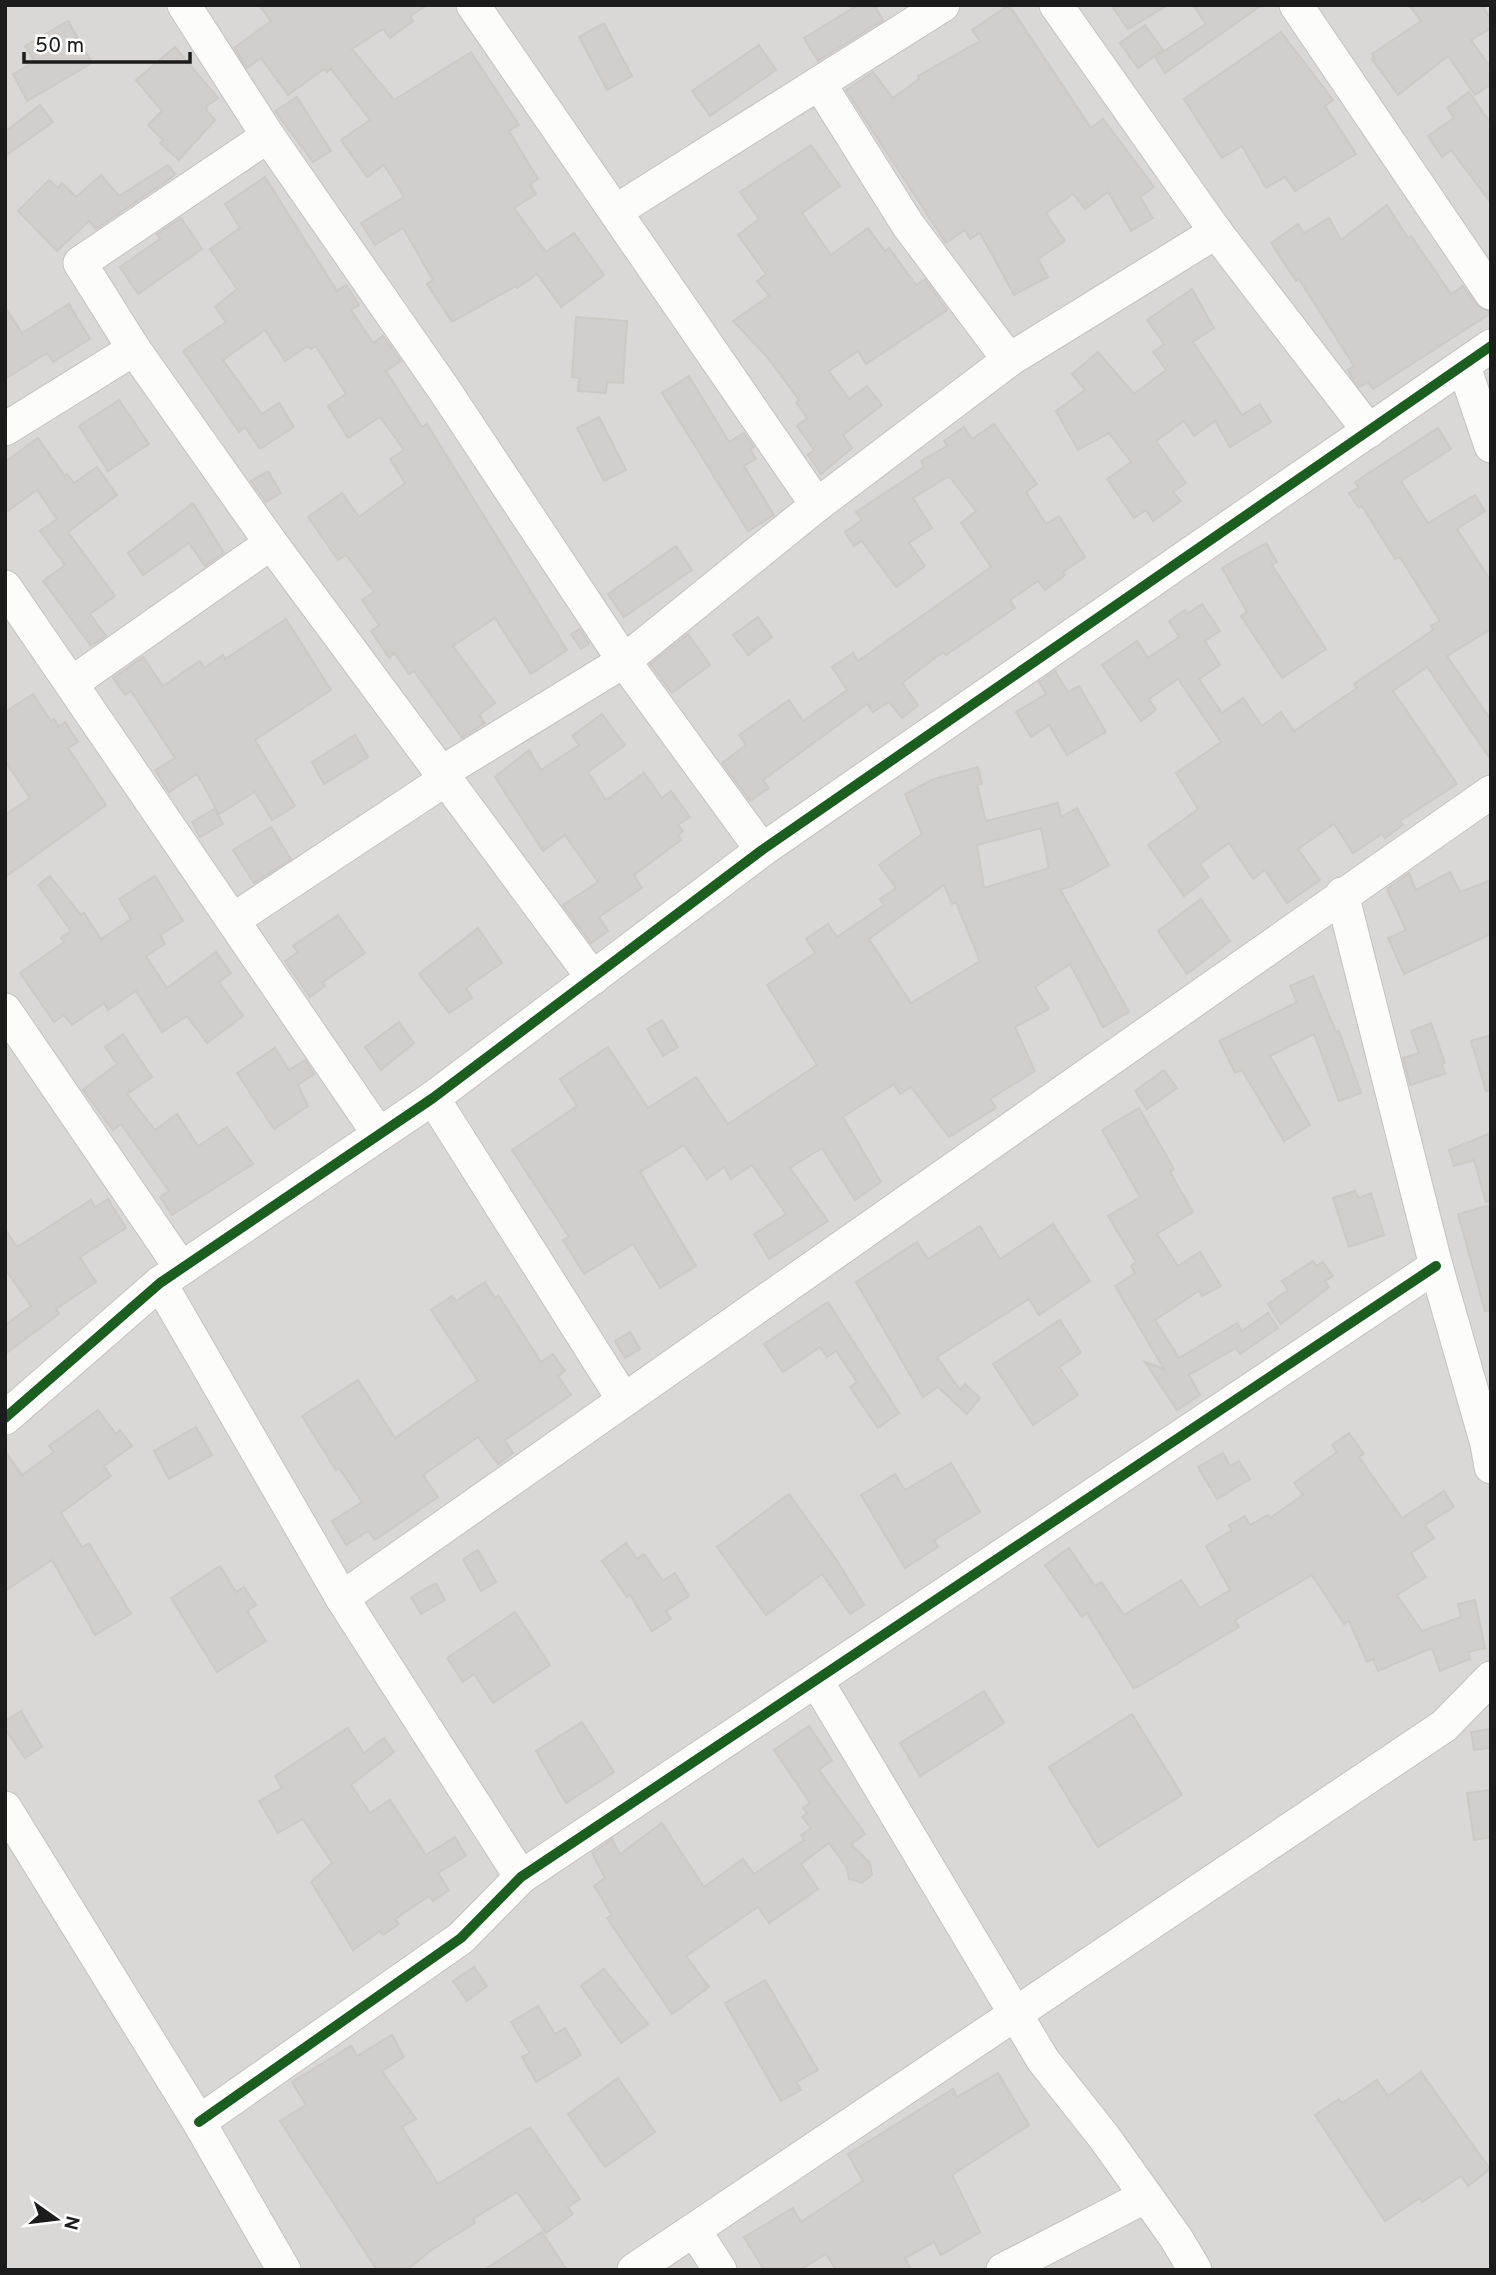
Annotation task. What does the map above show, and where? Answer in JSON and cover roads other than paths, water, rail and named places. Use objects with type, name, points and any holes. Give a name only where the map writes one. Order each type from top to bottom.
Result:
[{"type":"street","points":[[184,5],[268,136],[443,388],[624,661],[762,850]]},
{"type":"street","points":[[474,5],[817,505]]},
{"type":"street","points":[[616,211],[943,5]]},
{"type":"street","points":[[1056,5],[1216,232],[1370,431]]},
{"type":"street","points":[[1296,5],[1491,293]]},
{"type":"street","points":[[819,83],[908,225],[1009,360]]},
{"type":"street","points":[[268,136],[80,263],[134,349],[271,543],[593,978]]},
{"type":"street","points":[[233,920],[444,776],[624,661],[817,505],[1009,360],[1216,232]]},
{"type":"street","points":[[5,1418],[171,1275],[377,1133],[433,1098],[762,850],[1491,346]]},
{"type":"street","points":[[5,429],[134,349]]},
{"type":"street","points":[[1464,367],[1491,446]]},
{"type":"street","points":[[72,683],[271,543]]},
{"type":"street","points":[[5,587],[377,1133]]},
{"type":"street","points":[[342,1598],[1491,792]]},
{"type":"street","points":[[1342,894],[1436,1266],[1491,1466]]},
{"type":"street","points":[[5,1010],[171,1275],[342,1598],[521,1877]]},
{"type":"street","points":[[433,1098],[623,1399]]},
{"type":"street","points":[[199,2122],[461,1938],[521,1877],[1436,1266]]},
{"type":"street","points":[[634,2270],[1444,1726],[1491,1678]]},
{"type":"street","points":[[816,1680],[1043,2060],[1146,2196],[1195,2270]]},
{"type":"street","points":[[5,1808],[199,2122],[284,2270]]},
{"type":"street","points":[[1003,2270],[1146,2196]]},
{"type":"street","points":[[694,2230],[720,2270]]}]
